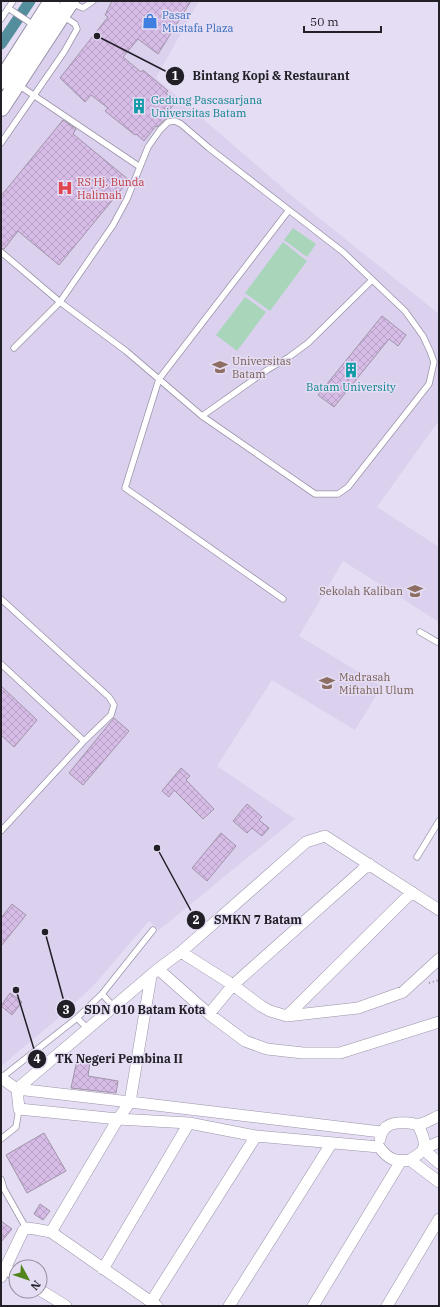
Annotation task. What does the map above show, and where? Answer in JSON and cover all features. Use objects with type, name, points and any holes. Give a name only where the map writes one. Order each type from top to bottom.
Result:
[{"type":"main road","points":[[1,81],[30,23],[52,1]]},
{"type":"main road","points":[[1,108],[68,6]]},
{"type":"street","points":[[17,1089],[181,952],[306,842],[325,836],[439,910]]},
{"type":"street","points":[[209,1014],[233,985],[369,864]]},
{"type":"street","points":[[287,1016],[412,892]]},
{"type":"street","points":[[181,952],[233,985],[270,1012],[287,1016],[358,1008],[403,992],[439,959]]},
{"type":"street","points":[[155,973],[245,1041],[267,1049],[303,1053],[340,1053],[439,1022]]},
{"type":"street","points":[[51,1232],[118,1119],[130,1102],[155,973]]},
{"type":"street","points":[[1,1078],[17,1089],[381,1132]]},
{"type":"street","points":[[17,1089],[19,1109],[118,1119],[189,1123],[256,1136],[379,1147]]},
{"type":"street","points":[[439,1116],[418,1125],[397,1123],[386,1126],[381,1132],[379,1147],[385,1156],[393,1160],[406,1161],[439,1182]]},
{"type":"street","points":[[103,1269],[189,1123]]},
{"type":"street","points":[[418,1125],[424,1138],[423,1148]]},
{"type":"street","points":[[3,1272],[23,1231],[26,1228],[35,1228],[51,1232],[154,1304],[256,1136]]},
{"type":"street","points":[[313,1306],[406,1161],[423,1148],[439,1142]]},
{"type":"street","points":[[230,1306],[332,1144]]},
{"type":"street","points":[[423,1148],[439,1163]]},
{"type":"street","points":[[387,1306],[439,1219]]},
{"type":"street","points":[[48,1295],[66,1306]]},
{"type":"lane","points":[[1,19],[13,1]]},
{"type":"lane","points":[[1,143],[64,52],[77,29],[68,6],[83,8],[93,1]]},
{"type":"lane","points":[[8,8],[30,23]]},
{"type":"lane","points":[[17,84],[140,167]]},
{"type":"lane","points":[[1,252],[60,302],[126,351],[202,416],[315,494],[338,494],[348,487],[429,384],[434,362],[423,336],[405,311],[343,252],[176,121],[168,122],[160,130],[148,147],[127,199],[113,225],[60,302],[14,348]]},
{"type":"lane","points":[[283,599],[125,488],[159,379],[289,210]]},
{"type":"lane","points":[[202,416],[308,343],[372,280]]},
{"type":"lane","points":[[1,599],[110,697],[114,705],[111,715],[84,741],[1,831]]},
{"type":"lane","points":[[420,632],[439,644]]},
{"type":"lane","points":[[1,664],[84,741]]},
{"type":"lane","points":[[416,857],[439,821]]},
{"type":"lane","points":[[1,1078],[77,1018],[102,994],[153,930]]},
{"type":"lane","points":[[102,994],[114,1007]]},
{"type":"lane","points":[[77,1018],[88,1029]]},
{"type":"lane","points":[[1,1139],[16,1127],[19,1109]]},
{"type":"lane","points":[[1,1179],[4,1189],[26,1228]]},
{"type":"shaded area","name":"Universitas Batam","points":[[80,1],[199,1],[156,78],[299,202],[439,314],[439,424],[437,423],[377,507],[439,547],[439,622],[343,561],[299,636],[382,686],[355,730],[272,680],[217,766],[295,819],[159,930],[149,921],[95,984],[61,1016],[1,1066],[1,119]]},
{"type":"green space","points":[[293,228],[316,244],[307,257],[284,240]]},
{"type":"green space","points":[[283,242],[307,261],[270,311],[245,293]]},
{"type":"green space","points":[[245,297],[266,312],[237,351],[216,335]]},
{"type":"building","points":[[112,1],[191,1],[158,54],[138,39],[123,57],[141,72],[143,70],[168,91],[166,93],[176,102],[165,115],[168,117],[157,127],[156,126],[144,141],[105,111],[108,108],[91,95],[85,102],[60,78],[108,17],[105,15]]},
{"type":"building","name":"RS Hj. Bunda Halimah","points":[[63,120],[76,129],[73,134],[129,180],[59,265],[18,231],[4,249],[1,248],[1,196]]},
{"type":"building","name":"Batam University","points":[[382,316],[406,335],[398,346],[389,339],[334,407],[318,395]]},
{"type":"building","points":[[1,686],[37,720],[14,747],[1,735]]},
{"type":"building","points":[[114,718],[129,731],[83,785],[69,773]]},
{"type":"building","points":[[181,768],[190,776],[186,780],[214,809],[203,819],[174,790],[169,797],[162,791]]},
{"type":"building","points":[[247,804],[262,817],[259,820],[269,828],[262,836],[252,828],[247,833],[233,821]]},
{"type":"building","points":[[221,833],[236,846],[207,881],[192,868]]},
{"type":"building","points":[[12,904],[26,915],[1,946],[1,918]]},
{"type":"building","points":[[10,993],[22,1002],[12,1015],[1,1006]]},
{"type":"building","points":[[77,1060],[90,1062],[88,1076],[118,1081],[116,1093],[71,1088]]},
{"type":"building","points":[[44,1133],[66,1171],[27,1193],[6,1155]]},
{"type":"building","points":[[40,1204],[50,1211],[43,1220],[34,1214]]},
{"type":"building","points":[[1,1221],[12,1229],[1,1242]]},
{"type":"waterway","points":[[1,44],[30,1]]},
{"type":"place","name":"Pasar Mustafa Plaza","points":[[150,21]]},
{"type":"place","name":"Bintang Kopi & Restaurant","points":[[97,36]]},
{"type":"place","name":"Gedung Pascasarjana Universitas Batam","points":[[139,106]]},
{"type":"place","name":"RS Hj. Bunda Halimah","points":[[65,188]]},
{"type":"place","name":"Universitas Batam","points":[[220,367]]},
{"type":"place","name":"Batam University","points":[[351,370]]},
{"type":"place","name":"Sekolah Kaliban","points":[[415,591]]},
{"type":"place","name":"Madrasah Miftahul Ulum","points":[[327,683]]},
{"type":"place","name":"SMKN 7 Batam","points":[[157,848]]},
{"type":"place","name":"SDN 010 Batam Kota","points":[[45,932]]},
{"type":"place","name":"TK Negeri Pembina II","points":[[16,990]]}]
